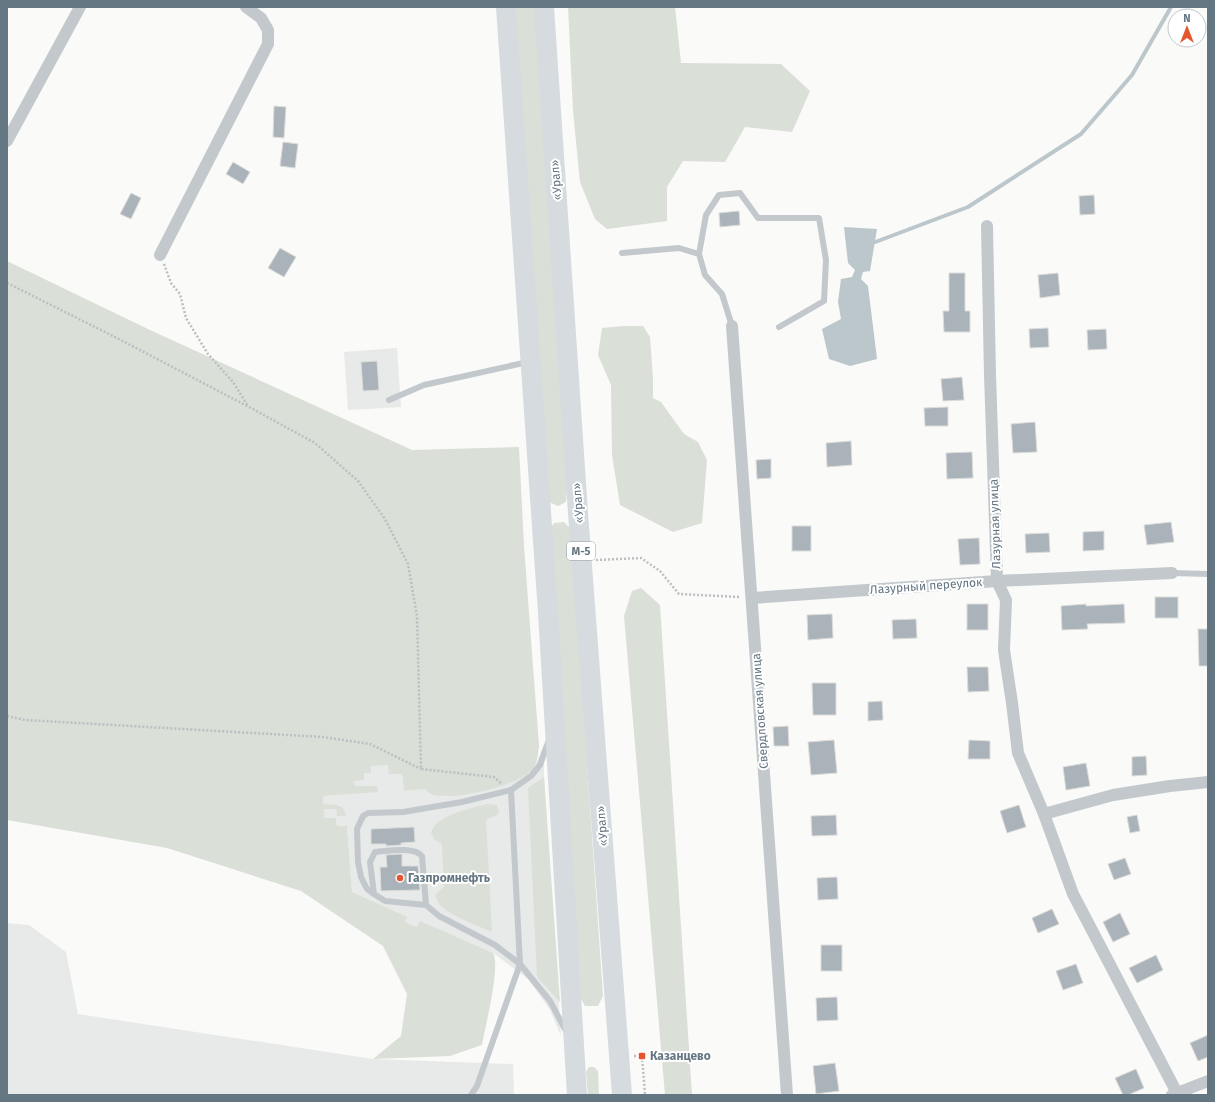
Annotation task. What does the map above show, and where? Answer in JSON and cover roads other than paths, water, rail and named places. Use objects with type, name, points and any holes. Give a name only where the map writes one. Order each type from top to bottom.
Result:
[{"type":"main road","points":[[506,7],[548,613],[577,1095]]},
{"type":"main road","name":"«Урал»","points":[[544,7],[582,561],[622,1095]]},
{"type":"street","points":[[7,141],[80,7]]},
{"type":"street","points":[[160,255],[268,44],[268,30],[261,18],[246,7]]},
{"type":"street","name":"Лазурная улица","points":[[987,226],[997,581],[1006,600],[1004,650],[1018,753],[1044,814],[1073,894],[1175,1094]]},
{"type":"street","name":"Свердловская улица","points":[[732,326],[787,1095]]},
{"type":"street","name":"Лазурный переулок","points":[[752,598],[997,581],[1172,573]]},
{"type":"street","points":[[1044,814],[1113,795],[1208,782]]},
{"type":"street","points":[[1175,1094],[1208,1081]]},
{"type":"lane","points":[[732,326],[722,294],[705,275],[700,254],[706,215],[719,195],[740,193],[758,218],[819,218],[826,260],[824,301],[780,327]]},
{"type":"lane","points":[[622,253],[679,248],[700,254]]},
{"type":"lane","points":[[389,400],[424,385],[530,361]]},
{"type":"lane","points":[[1172,573],[1208,574]]},
{"type":"lane","points":[[554,723],[540,765],[531,776],[510,790],[462,802],[403,812],[368,813],[363,816],[357,829],[358,862],[361,877],[367,889],[385,901],[426,905],[439,916],[495,945],[520,964],[550,1001],[567,1034],[575,1068]]},
{"type":"lane","points":[[471,1095],[477,1086],[520,964],[510,790]]},
{"type":"lane","points":[[374,894],[370,862],[375,852],[412,850],[419,852],[422,856],[426,905]]},
{"type":"waterway","points":[[870,244],[968,207],[1081,134],[1132,75],[1171,7]]},
{"type":"place","name":"Газпромнефть","points":[[400,878]]},
{"type":"place","name":"Казанцево","points":[[642,1056]]}]
